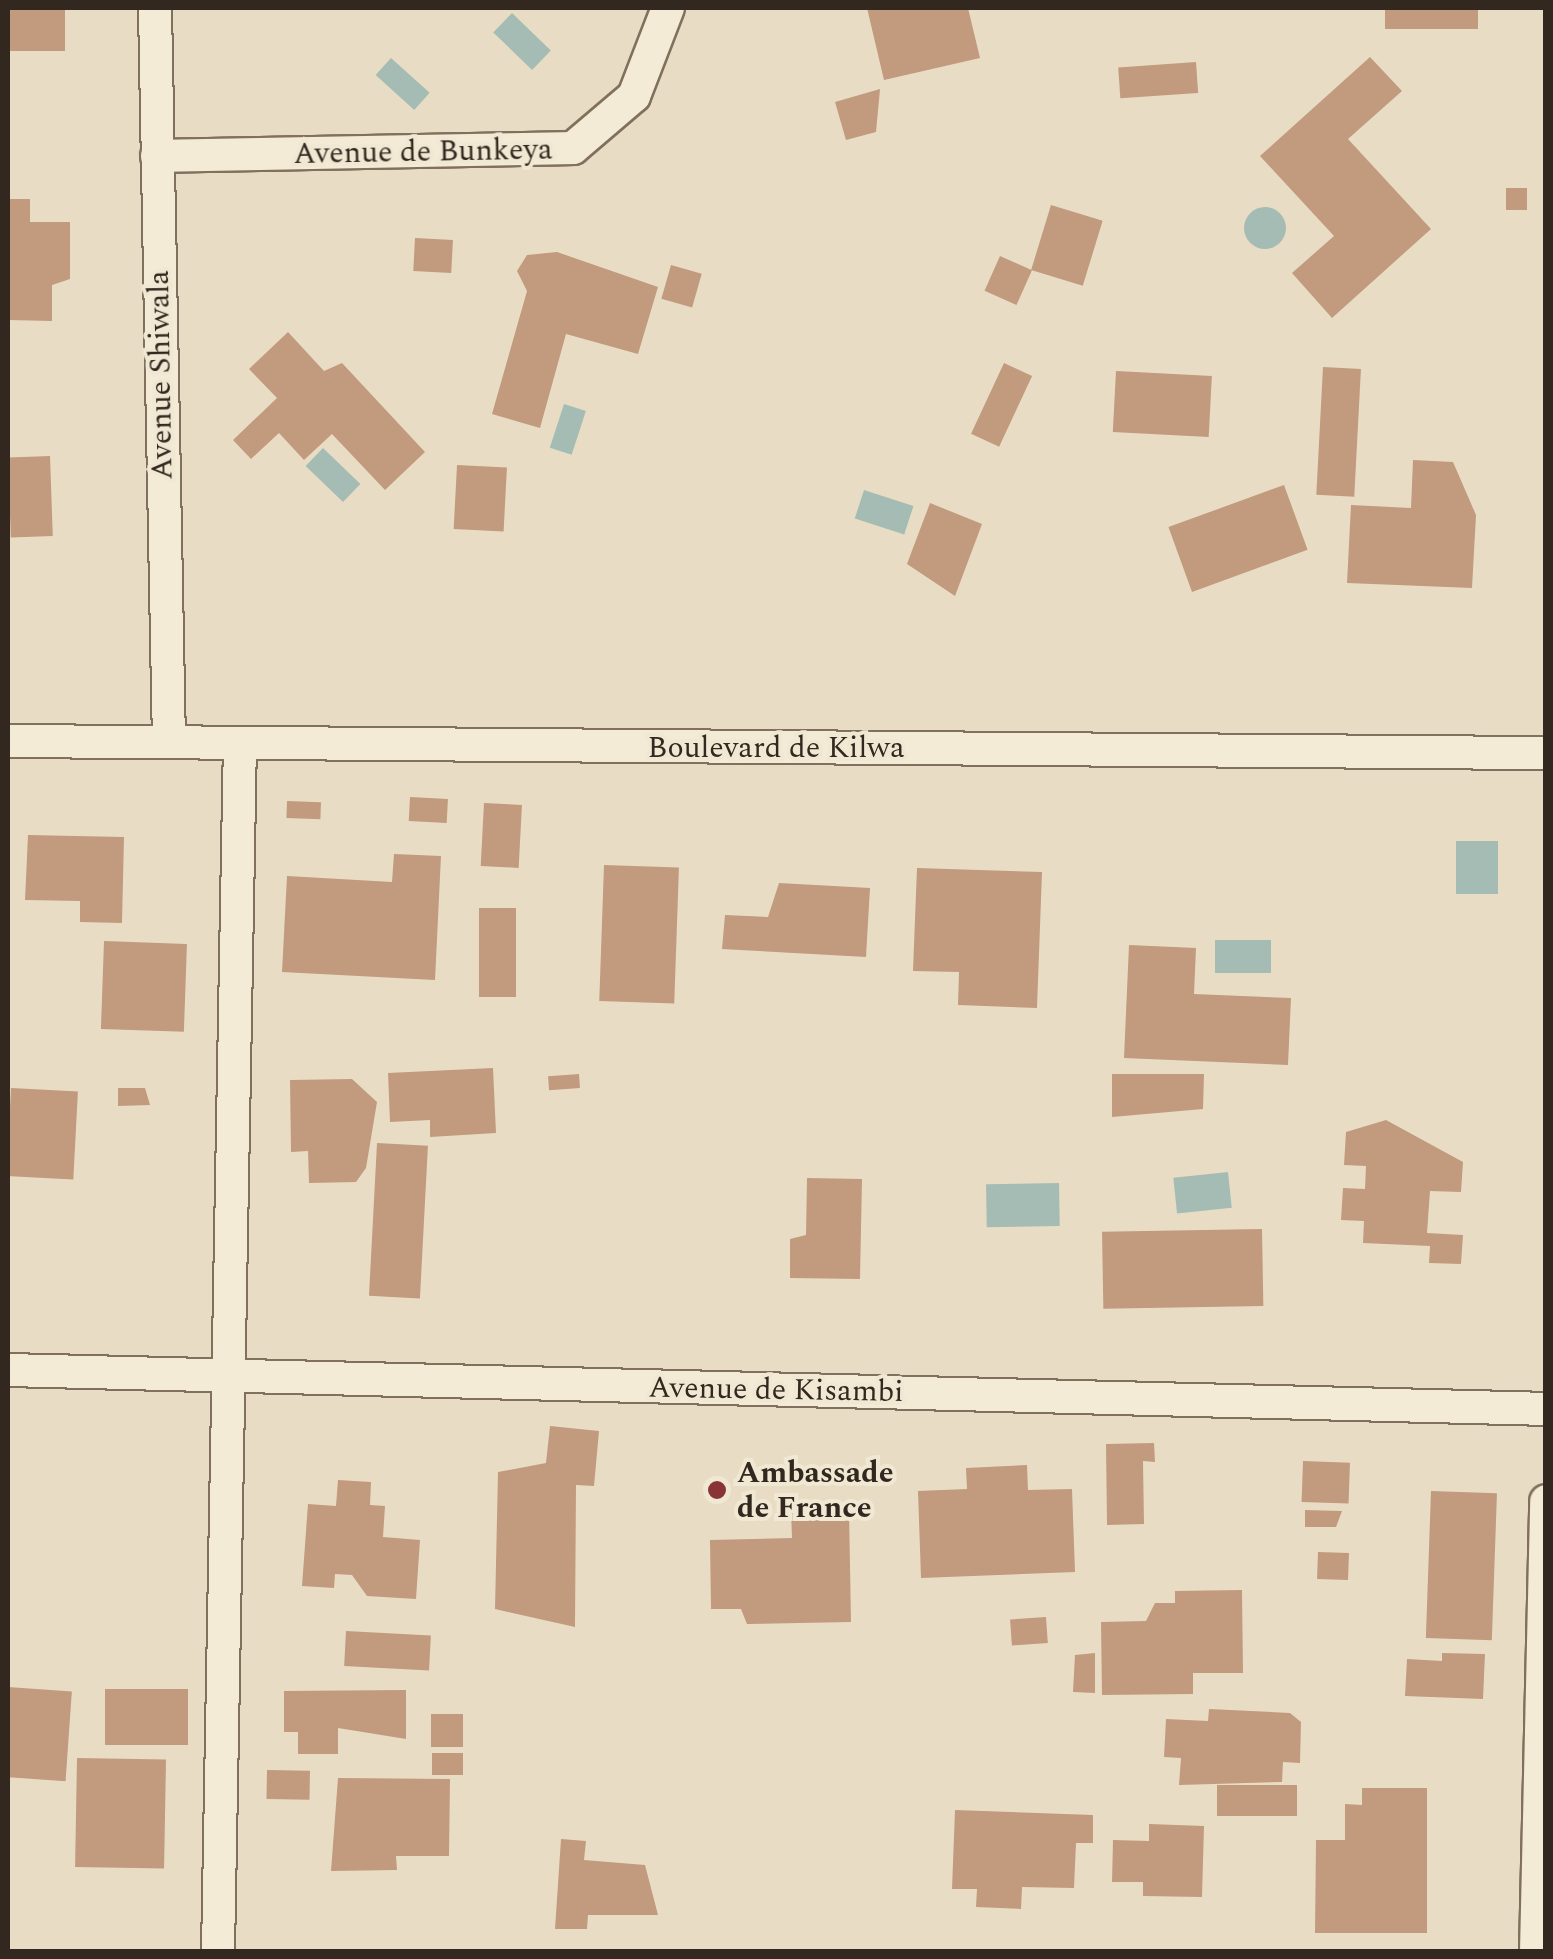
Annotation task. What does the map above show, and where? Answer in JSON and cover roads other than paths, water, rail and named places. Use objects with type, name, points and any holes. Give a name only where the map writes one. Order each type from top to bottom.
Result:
[{"type":"street","name":"Avenue Shiwala","points":[[155,8],[168,742]]},
{"type":"street","name":"Avenue de Bunkeya","points":[[157,156],[532,156],[573,148],[634,96],[668,8]]},
{"type":"street","name":"Boulevard de Kilwa","points":[[8,742],[1546,753]]},
{"type":"street","points":[[218,1952],[240,746]]},
{"type":"street","name":"Avenue de Kisambi","points":[[8,1370],[1546,1408]]},
{"type":"street","points":[[1536,1952],[1546,1500]]},
{"type":"water","points":[[512,13],[551,51],[532,70],[493,32]]},
{"type":"water","points":[[391,58],[430,93],[414,110],[376,75]]},
{"type":"water","points":[[1265,207],[1280,213],[1286,228],[1280,243],[1265,249],[1250,243],[1244,228],[1250,213]]},
{"type":"water","points":[[564,404],[586,411],[572,455],[550,448]]},
{"type":"water","points":[[323,448],[360,484],[343,502],[306,466]]},
{"type":"water","points":[[864,490],[913,506],[904,535],[855,519]]},
{"type":"water","points":[[1456,841],[1498,841],[1498,894],[1456,894]]},
{"type":"water","points":[[1215,940],[1271,940],[1271,973],[1215,973]]},
{"type":"water","points":[[1228,1172],[1232,1208],[1177,1214],[1173,1178]]},
{"type":"water","points":[[1059,1183],[1060,1226],[987,1227],[986,1184]]},
{"type":"place","name":"Ambassade de France","points":[[717,1490]]}]
